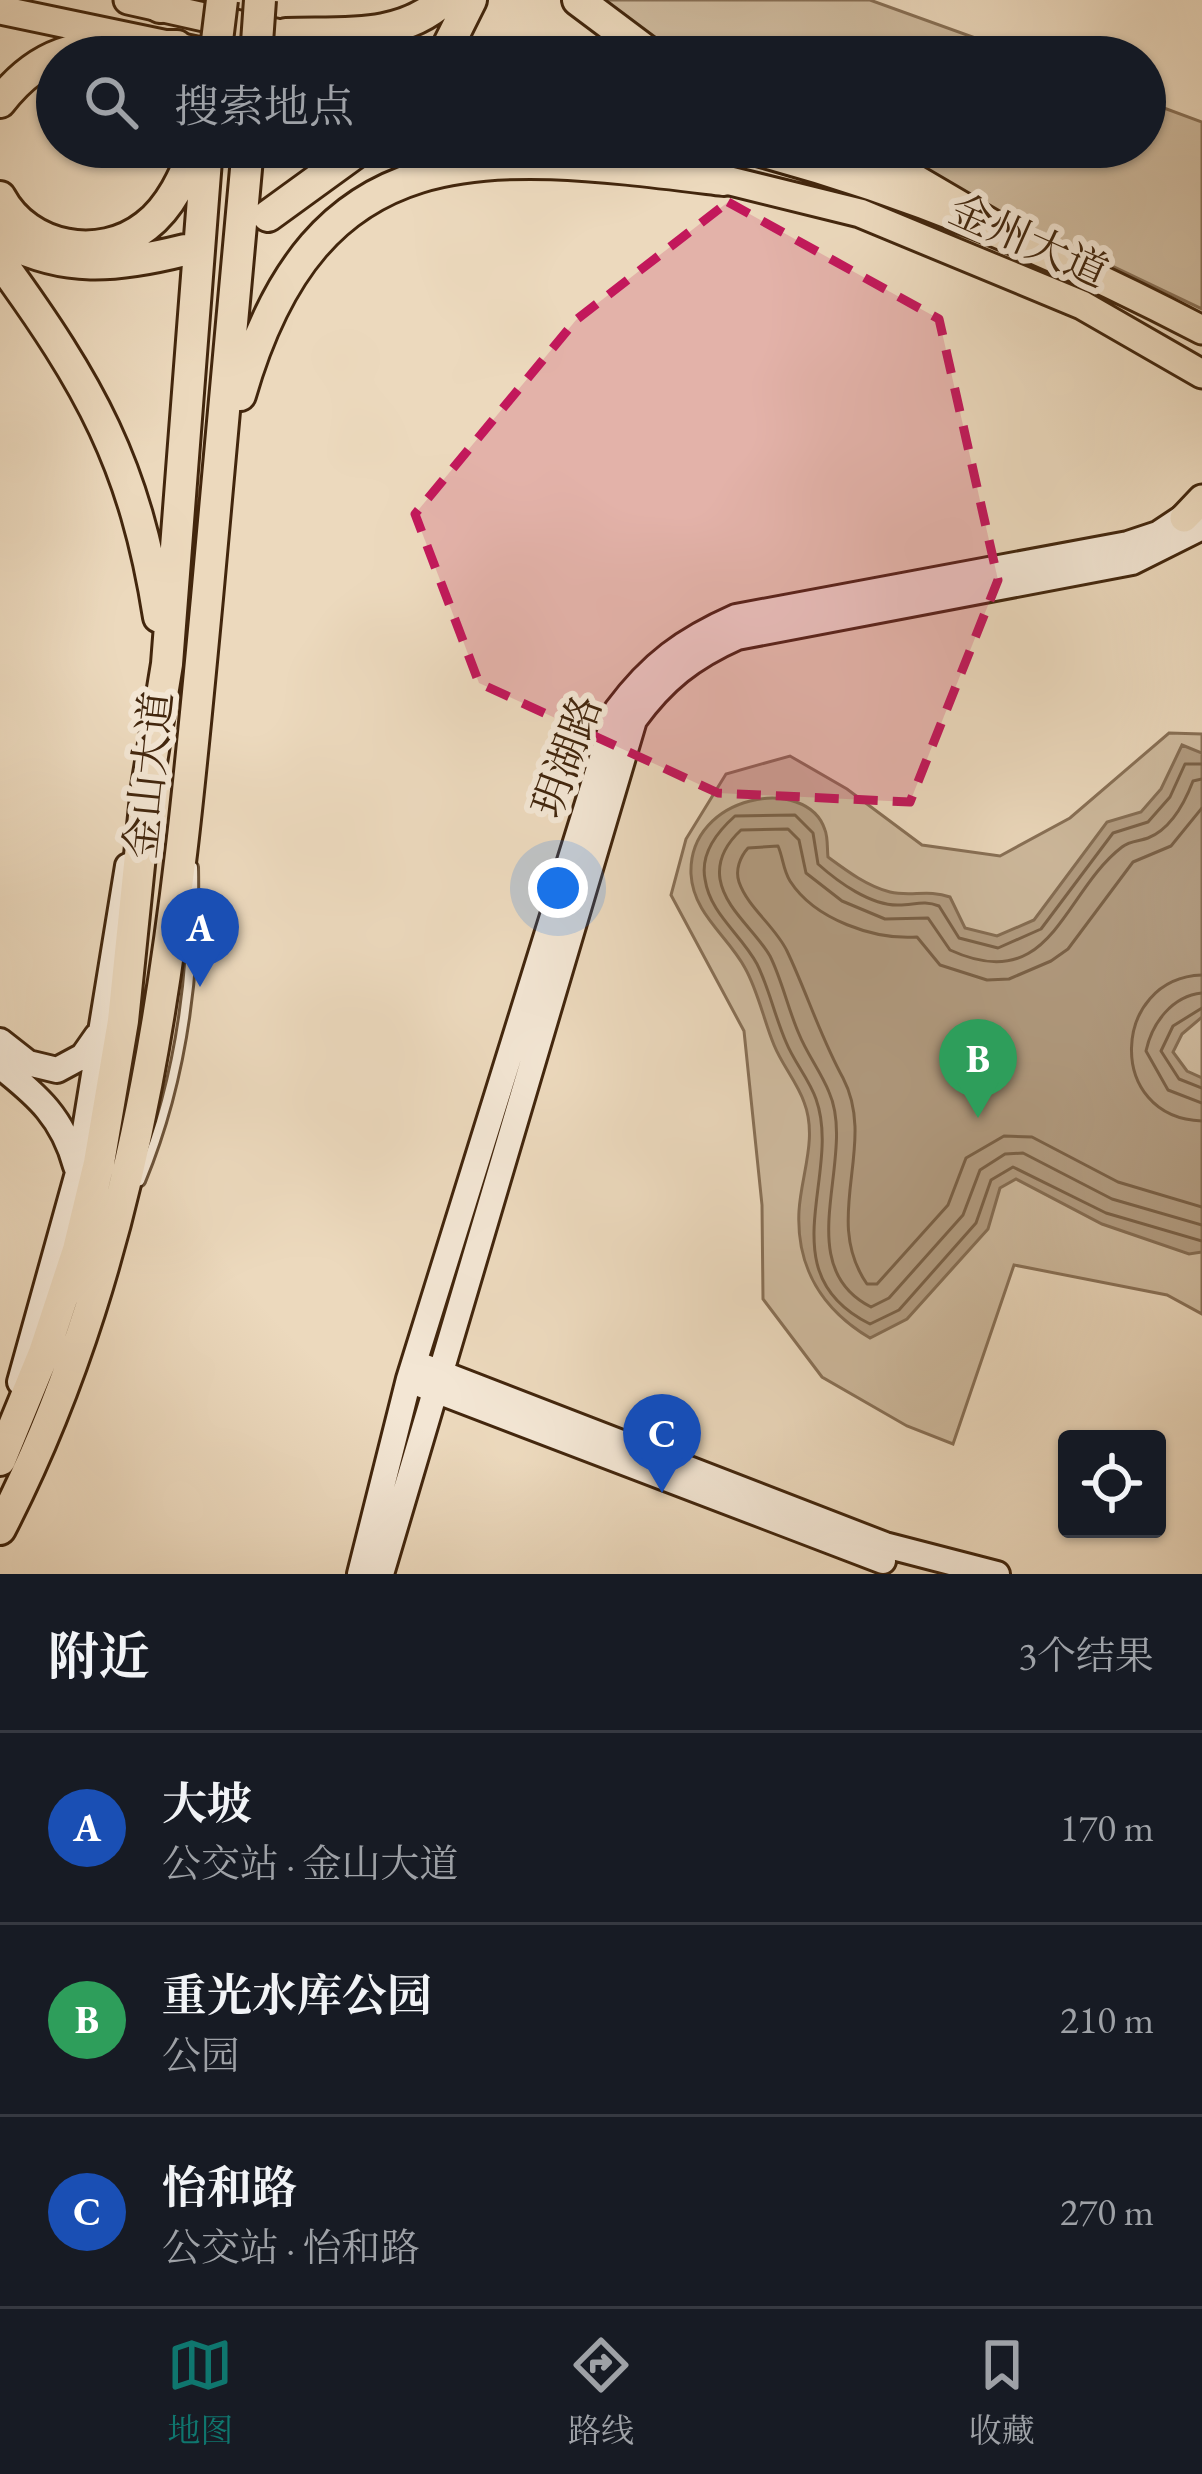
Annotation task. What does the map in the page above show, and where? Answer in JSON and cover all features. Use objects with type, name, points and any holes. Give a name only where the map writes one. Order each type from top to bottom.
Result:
[{"type":"highway","points":[[218,36],[222,0]]},
{"type":"highway","points":[[257,36],[260,0]]},
{"type":"highway","points":[[286,34],[392,30],[426,16],[444,0]]},
{"type":"highway","points":[[453,36],[471,0]]},
{"type":"highway","points":[[578,0],[626,36]]},
{"type":"highway","points":[[0,102],[20,76],[36,67]]},
{"type":"highway","points":[[0,197],[21,224],[46,239],[99,247],[145,227],[165,207],[185,168]]},
{"type":"highway","name":"金山大道","points":[[0,1456],[44,1353],[99,1163],[123,1021],[147,788],[167,664],[205,168]]},
{"type":"highway","name":"金山大道","points":[[0,1529],[63,1385],[106,1260],[130,1173],[159,1027],[191,791],[246,168]]},
{"type":"highway","points":[[268,216],[333,168]]},
{"type":"highway","points":[[221,458],[263,322],[320,235],[350,211],[447,168]]},
{"type":"highway","points":[[627,168],[724,180]]},
{"type":"highway","points":[[892,168],[1003,232]]},
{"type":"highway","points":[[0,238],[46,261],[99,268],[185,250]]},
{"type":"highway","points":[[0,261],[85,387],[127,472],[143,529],[167,664]]},
{"type":"main road","points":[[128,0],[294,36]]},
{"type":"main road","points":[[0,10],[128,36]]},
{"type":"main road","name":"金州大道","points":[[681,168],[860,213],[1082,305],[1202,374]]},
{"type":"main road","name":"金州大道","points":[[819,168],[1003,232],[1202,330]]},
{"type":"main road","points":[[1082,305],[1202,355]]},
{"type":"main road","points":[[1163,353],[1202,383]]},
{"type":"main road","name":"玥湖路","points":[[360,1574],[423,1376],[617,710],[646,672],[685,640],[736,617],[1128,544],[1198,512]]},
{"type":"main road","points":[[0,1456],[78,1173],[105,1017],[116,914],[147,788]]},
{"type":"main road","points":[[0,1041],[28,1063],[57,1070],[83,1056],[105,1017]]},
{"type":"main road","points":[[0,1066],[44,1100],[60,1121],[78,1173]]},
{"type":"main road","points":[[423,1376],[670,1483],[928,1574]]},
{"type":"main road","points":[[423,1376],[886,1545],[997,1574]]},
{"type":"main road","name":"玥湖路","points":[[381,1574],[423,1376]]},
{"type":"highlighted area","points":[[728,202],[939,319],[998,580],[910,802],[718,793],[479,683],[415,514],[576,320]]},
{"type":"shaded area","points":[[589,0],[870,0],[970,36],[647,36]]},
{"type":"shaded area","points":[[1166,109],[1202,122],[1202,309],[907,168],[1166,168]]},
{"type":"shaded area","points":[[1169,733],[1202,734],[1202,1314],[1167,1295],[1014,1265],[953,1444],[907,1426],[822,1377],[763,1299],[762,1205],[744,1031],[671,895],[686,839],[726,774],[790,756],[847,789],[922,845],[1000,856],[1070,818]]},
{"type":"water","points":[[1182,745],[1202,753],[1202,1017],[1182,1034],[1173,1052],[1187,1071],[1202,1078],[1202,1252],[1189,1254],[1102,1224],[1016,1179],[1000,1188],[988,1229],[907,1319],[870,1338],[826,1301],[808,1269],[799,1211],[808,1116],[745,968],[698,901],[691,874],[695,847],[708,826],[727,810],[774,798],[796,802],[814,813],[825,830],[828,857],[850,873],[890,892],[950,897],[965,928],[997,936],[1034,920],[1107,822],[1141,812],[1161,789]]},
{"type":"place","name":"大坡","points":[[200,987]]},
{"type":"place","name":"重光水库公园","points":[[978,1118]]},
{"type":"place","name":"怡和路","points":[[662,1493]]}]
